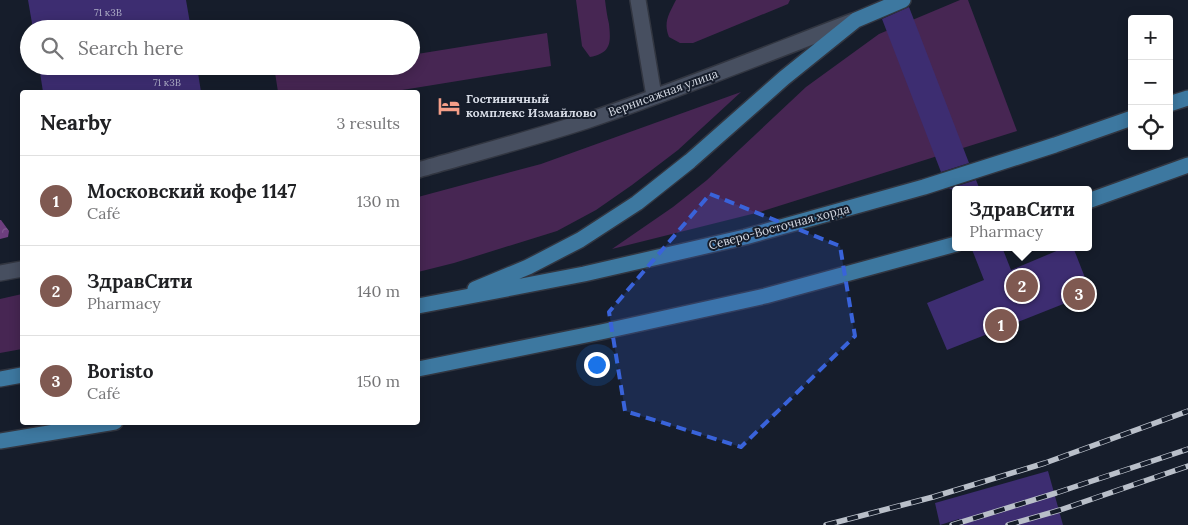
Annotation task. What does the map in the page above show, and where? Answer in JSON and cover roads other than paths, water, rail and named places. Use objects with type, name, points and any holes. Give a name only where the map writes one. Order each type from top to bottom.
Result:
[{"type":"main road","name":"Вернисажная улица","points":[[856,20],[903,0]]},
{"type":"main road","points":[[443,302],[528,267],[580,240],[637,203],[690,161],[784,78],[856,20]]},
{"type":"main road","points":[[1173,103],[1188,98]]},
{"type":"main road","name":"Северо-Восточная хорда","points":[[420,306],[584,274],[745,237],[924,187],[1128,119]]},
{"type":"main road","points":[[1092,199],[1188,165]]},
{"type":"main road","points":[[420,370],[766,296],[952,245]]},
{"type":"main road","points":[[0,379],[20,375]]},
{"type":"main road","points":[[0,441],[97,425]]},
{"type":"street","points":[[638,0],[654,96]]},
{"type":"street","name":"Вернисажная улица","points":[[420,169],[586,121],[856,20]]},
{"type":"street","points":[[0,273],[20,269]]},
{"type":"railway","points":[[826,525],[933,497],[1045,463],[1188,411]]},
{"type":"railway","points":[[952,525],[1188,449]]},
{"type":"railway","points":[[1008,525],[1060,510],[1188,466]]},
{"type":"place","name":"Гостиничный комплекс Измайлово","points":[[449,106]]},
{"type":"place","name":"ЗдравСити","points":[[1022,286]]},
{"type":"place","name":"Boristo","points":[[1079,294]]},
{"type":"place","name":"Московский кофе 1147","points":[[1001,325]]}]
